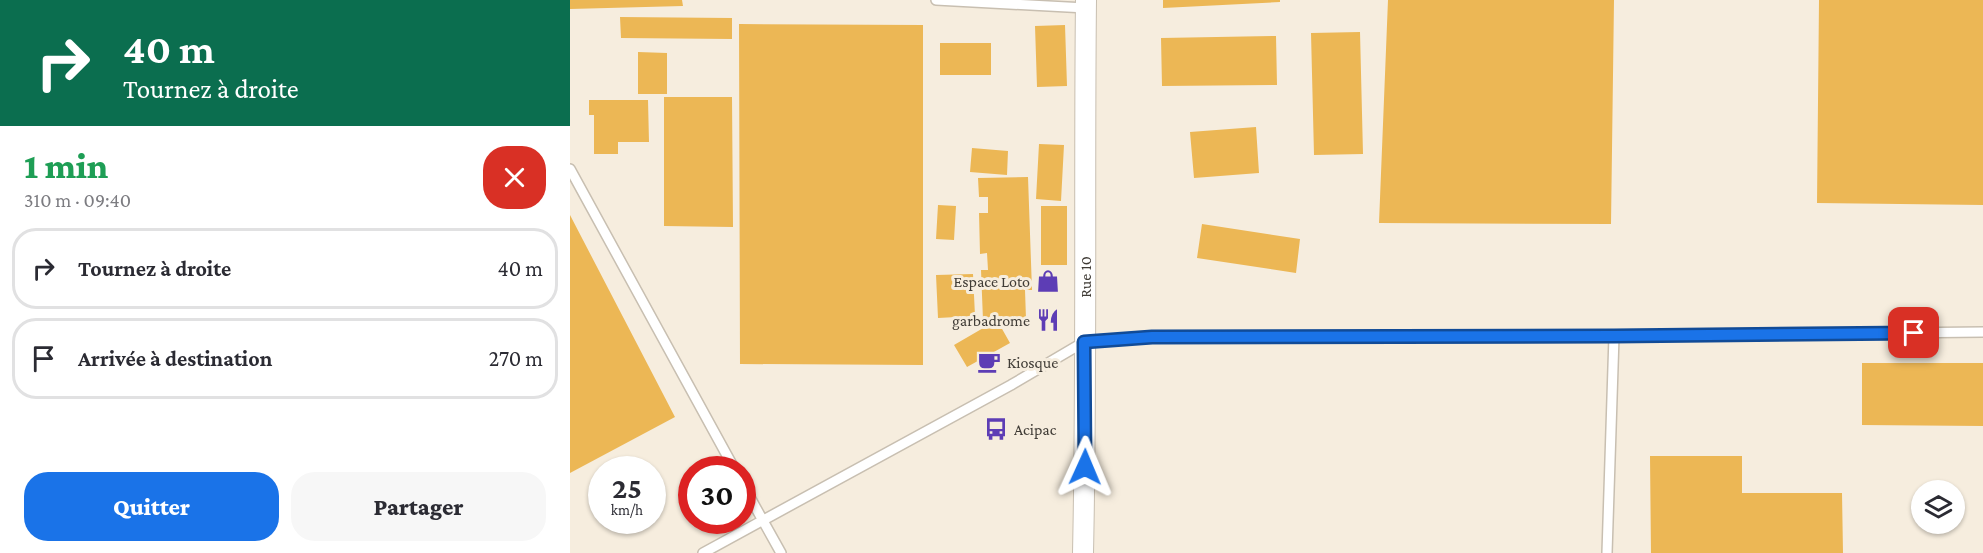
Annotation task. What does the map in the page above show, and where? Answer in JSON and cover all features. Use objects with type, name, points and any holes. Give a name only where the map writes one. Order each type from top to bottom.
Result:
[{"type":"street","name":"Rue 10","points":[[1083,553],[1086,423],[1084,342],[1086,4]]},
{"type":"lane","points":[[938,0],[1086,4]]},
{"type":"lane","points":[[570,169],[727,456]]},
{"type":"lane","points":[[703,553],[1011,385],[1084,342],[1164,336],[1614,336],[1983,332]]},
{"type":"lane","points":[[1607,553],[1614,336]]},
{"type":"lane","points":[[756,508],[781,553]]},
{"type":"building","points":[[570,0],[682,0],[683,6],[570,9]]},
{"type":"building","points":[[1163,0],[1280,0],[1280,2],[1163,8]]},
{"type":"building","points":[[1388,0],[1614,0],[1611,224],[1379,223]]},
{"type":"building","points":[[1819,0],[1983,0],[1983,205],[1817,203]]},
{"type":"building","points":[[620,17],[732,18],[732,39],[621,38]]},
{"type":"building","points":[[739,24],[923,25],[923,365],[740,364]]},
{"type":"building","points":[[1065,25],[1067,86],[1037,87],[1035,26]]},
{"type":"building","points":[[1360,32],[1363,154],[1314,155],[1311,33]]},
{"type":"building","points":[[1276,36],[1277,85],[1162,86],[1161,38]]},
{"type":"building","points":[[940,43],[991,43],[991,75],[940,75]]},
{"type":"building","points":[[638,52],[667,53],[667,94],[638,94]]},
{"type":"building","points":[[664,97],[732,97],[733,227],[664,226]]},
{"type":"building","points":[[589,100],[648,100],[649,142],[618,142],[618,154],[594,154],[594,115],[589,115]]},
{"type":"building","points":[[1256,127],[1259,173],[1194,178],[1190,132]]},
{"type":"building","points":[[1039,144],[1064,145],[1061,201],[1036,199]]},
{"type":"building","points":[[972,148],[1008,151],[1007,175],[970,172]]},
{"type":"building","points":[[1028,177],[1032,290],[1025,290],[1026,319],[983,320],[981,270],[988,270],[987,253],[980,254],[979,213],[988,213],[988,197],[979,197],[978,178]]},
{"type":"building","points":[[938,205],[956,206],[954,240],[936,239]]},
{"type":"building","points":[[1041,206],[1067,206],[1067,265],[1041,265]]},
{"type":"building","points":[[570,215],[675,417],[602,456],[588,456],[588,463],[570,473]]},
{"type":"building","points":[[1202,224],[1300,239],[1296,273],[1197,258]]},
{"type":"building","points":[[973,274],[975,316],[938,318],[936,275]]},
{"type":"building","points":[[997,320],[1010,343],[967,367],[954,345]]},
{"type":"building","points":[[1862,363],[1983,363],[1983,426],[1862,425]]},
{"type":"building","points":[[1650,456],[1742,456],[1742,493],[1842,493],[1843,553],[1651,553]]},
{"type":"place","name":"Espace Loto","points":[[1048,281]]},
{"type":"place","name":"garbadrome","points":[[1048,320]]},
{"type":"place","name":"Kiosque","points":[[989,362]]},
{"type":"place","name":"Acipac","points":[[996,429]]},
{"type":"route","points":[[1085,467],[1084,342],[1152,337],[1914,333]]}]
